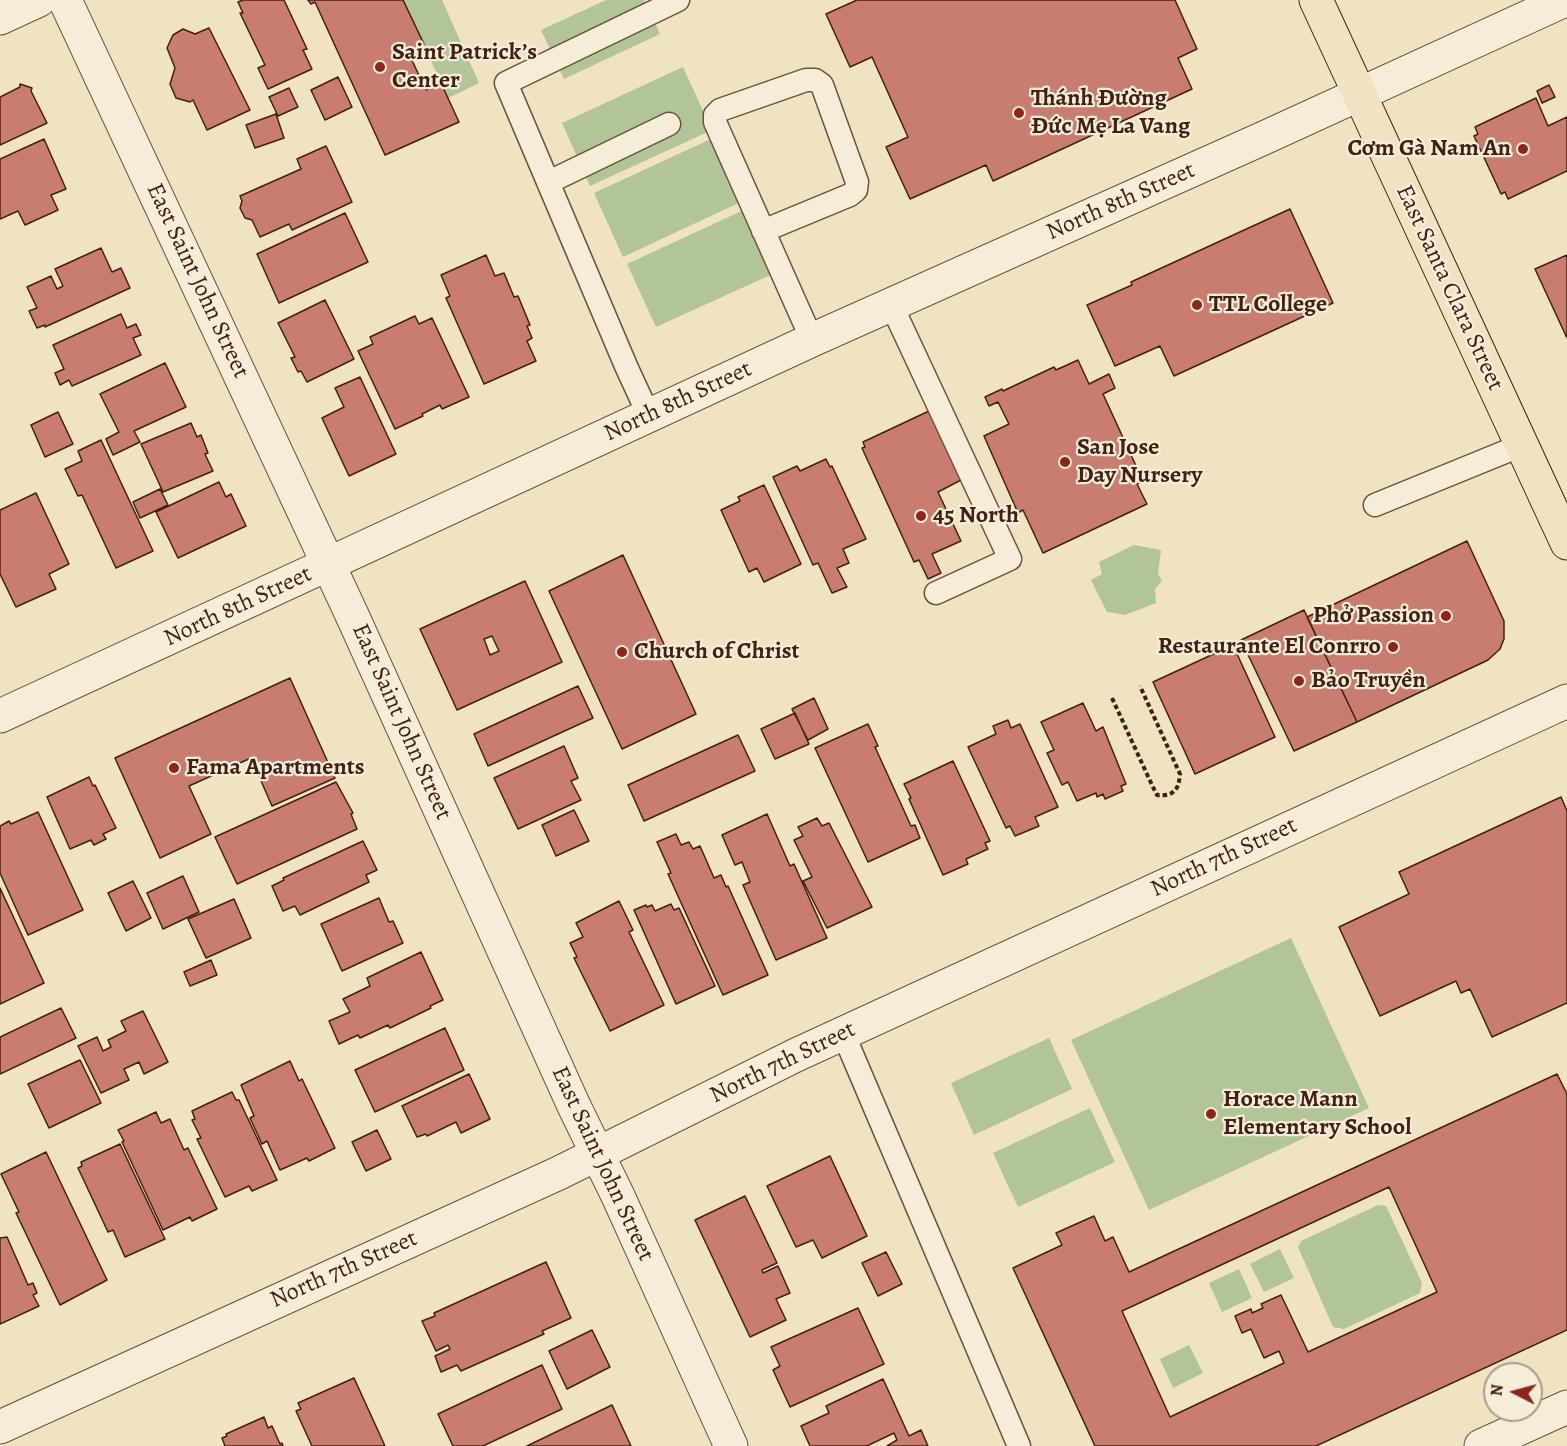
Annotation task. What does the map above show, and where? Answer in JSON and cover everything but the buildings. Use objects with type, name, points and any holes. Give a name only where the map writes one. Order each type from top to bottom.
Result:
[{"type":"main road","name":"East Santa Clara Street","points":[[1316,0],[1567,543]]},
{"type":"street","points":[[0,18],[39,0]]},
{"type":"street","name":"East Saint John Street","points":[[65,0],[329,565],[731,1446]]},
{"type":"street","name":"North 8th Street","points":[[0,716],[812,340],[1565,0]]},
{"type":"street","name":"North 7th Street","points":[[0,1427],[597,1154],[843,1033],[1567,701]]},
{"type":"street","points":[[1481,1446],[1567,1407]]},
{"type":"lane","points":[[649,416],[506,83],[678,0]]},
{"type":"lane","points":[[763,231],[850,195],[856,190],[857,182],[822,86],[815,80],[806,80],[720,110],[715,115],[715,122],[763,231],[812,340]]},
{"type":"lane","points":[[549,182],[669,124]]},
{"type":"lane","points":[[891,304],[1010,559],[936,593]]},
{"type":"lane","points":[[1375,505],[1522,445]]},
{"type":"lane","points":[[843,1033],[1019,1446]]},
{"type":"path","points":[[1112,698],[1157,795],[1167,796],[1176,791],[1180,783],[1180,774],[1140,686]]},
{"type":"green space","points":[[403,0],[442,0],[479,83],[448,98]]},
{"type":"green space","points":[[606,0],[644,0],[660,34],[564,79],[541,30]]},
{"type":"green space","points":[[683,67],[712,130],[590,186],[562,123]]},
{"type":"green space","points":[[715,137],[745,200],[623,257],[594,193]]},
{"type":"green space","points":[[748,208],[777,272],[656,327],[627,264]]},
{"type":"green space","points":[[1134,545],[1161,550],[1158,574],[1162,581],[1155,589],[1156,603],[1125,615],[1107,612],[1091,580],[1102,574],[1099,562]]},
{"type":"green space","points":[[1291,938],[1369,1108],[1149,1210],[1071,1040]]},
{"type":"green space","points":[[1049,1038],[1072,1089],[974,1135],[951,1083]]},
{"type":"green space","points":[[1090,1108],[1115,1162],[1018,1207],[993,1153]]},
{"type":"green space","points":[[1378,1205],[1386,1206],[1422,1283],[1420,1293],[1344,1329],[1333,1327],[1298,1247],[1301,1241]]},
{"type":"green space","points":[[1280,1249],[1294,1278],[1264,1292],[1250,1264]]},
{"type":"green space","points":[[1239,1269],[1252,1298],[1222,1312],[1209,1283]]},
{"type":"green space","points":[[1189,1345],[1203,1373],[1173,1388],[1160,1359]]},
{"type":"place","name":"Saint Patrick’s Center","points":[[380,67]]},
{"type":"place","name":"Thánh Đường Đức Mẹ La Vang","points":[[1019,113]]},
{"type":"place","name":"Cơm Gà Nam An","points":[[1523,149]]},
{"type":"place","name":"TTL College","points":[[1197,305]]},
{"type":"place","name":"San Jose Day Nursery","points":[[1065,462]]},
{"type":"place","name":"45 North","points":[[921,516]]},
{"type":"place","name":"Phở Passion","points":[[1446,616]]},
{"type":"place","name":"Restaurante El Conrro","points":[[1393,647]]},
{"type":"place","name":"Church of Christ","points":[[622,652]]},
{"type":"place","name":"Bảo Truyền","points":[[1299,681]]},
{"type":"place","name":"Fama Apartments","points":[[174,768]]},
{"type":"place","name":"Horace Mann Elementary School","points":[[1211,1114]]}]
